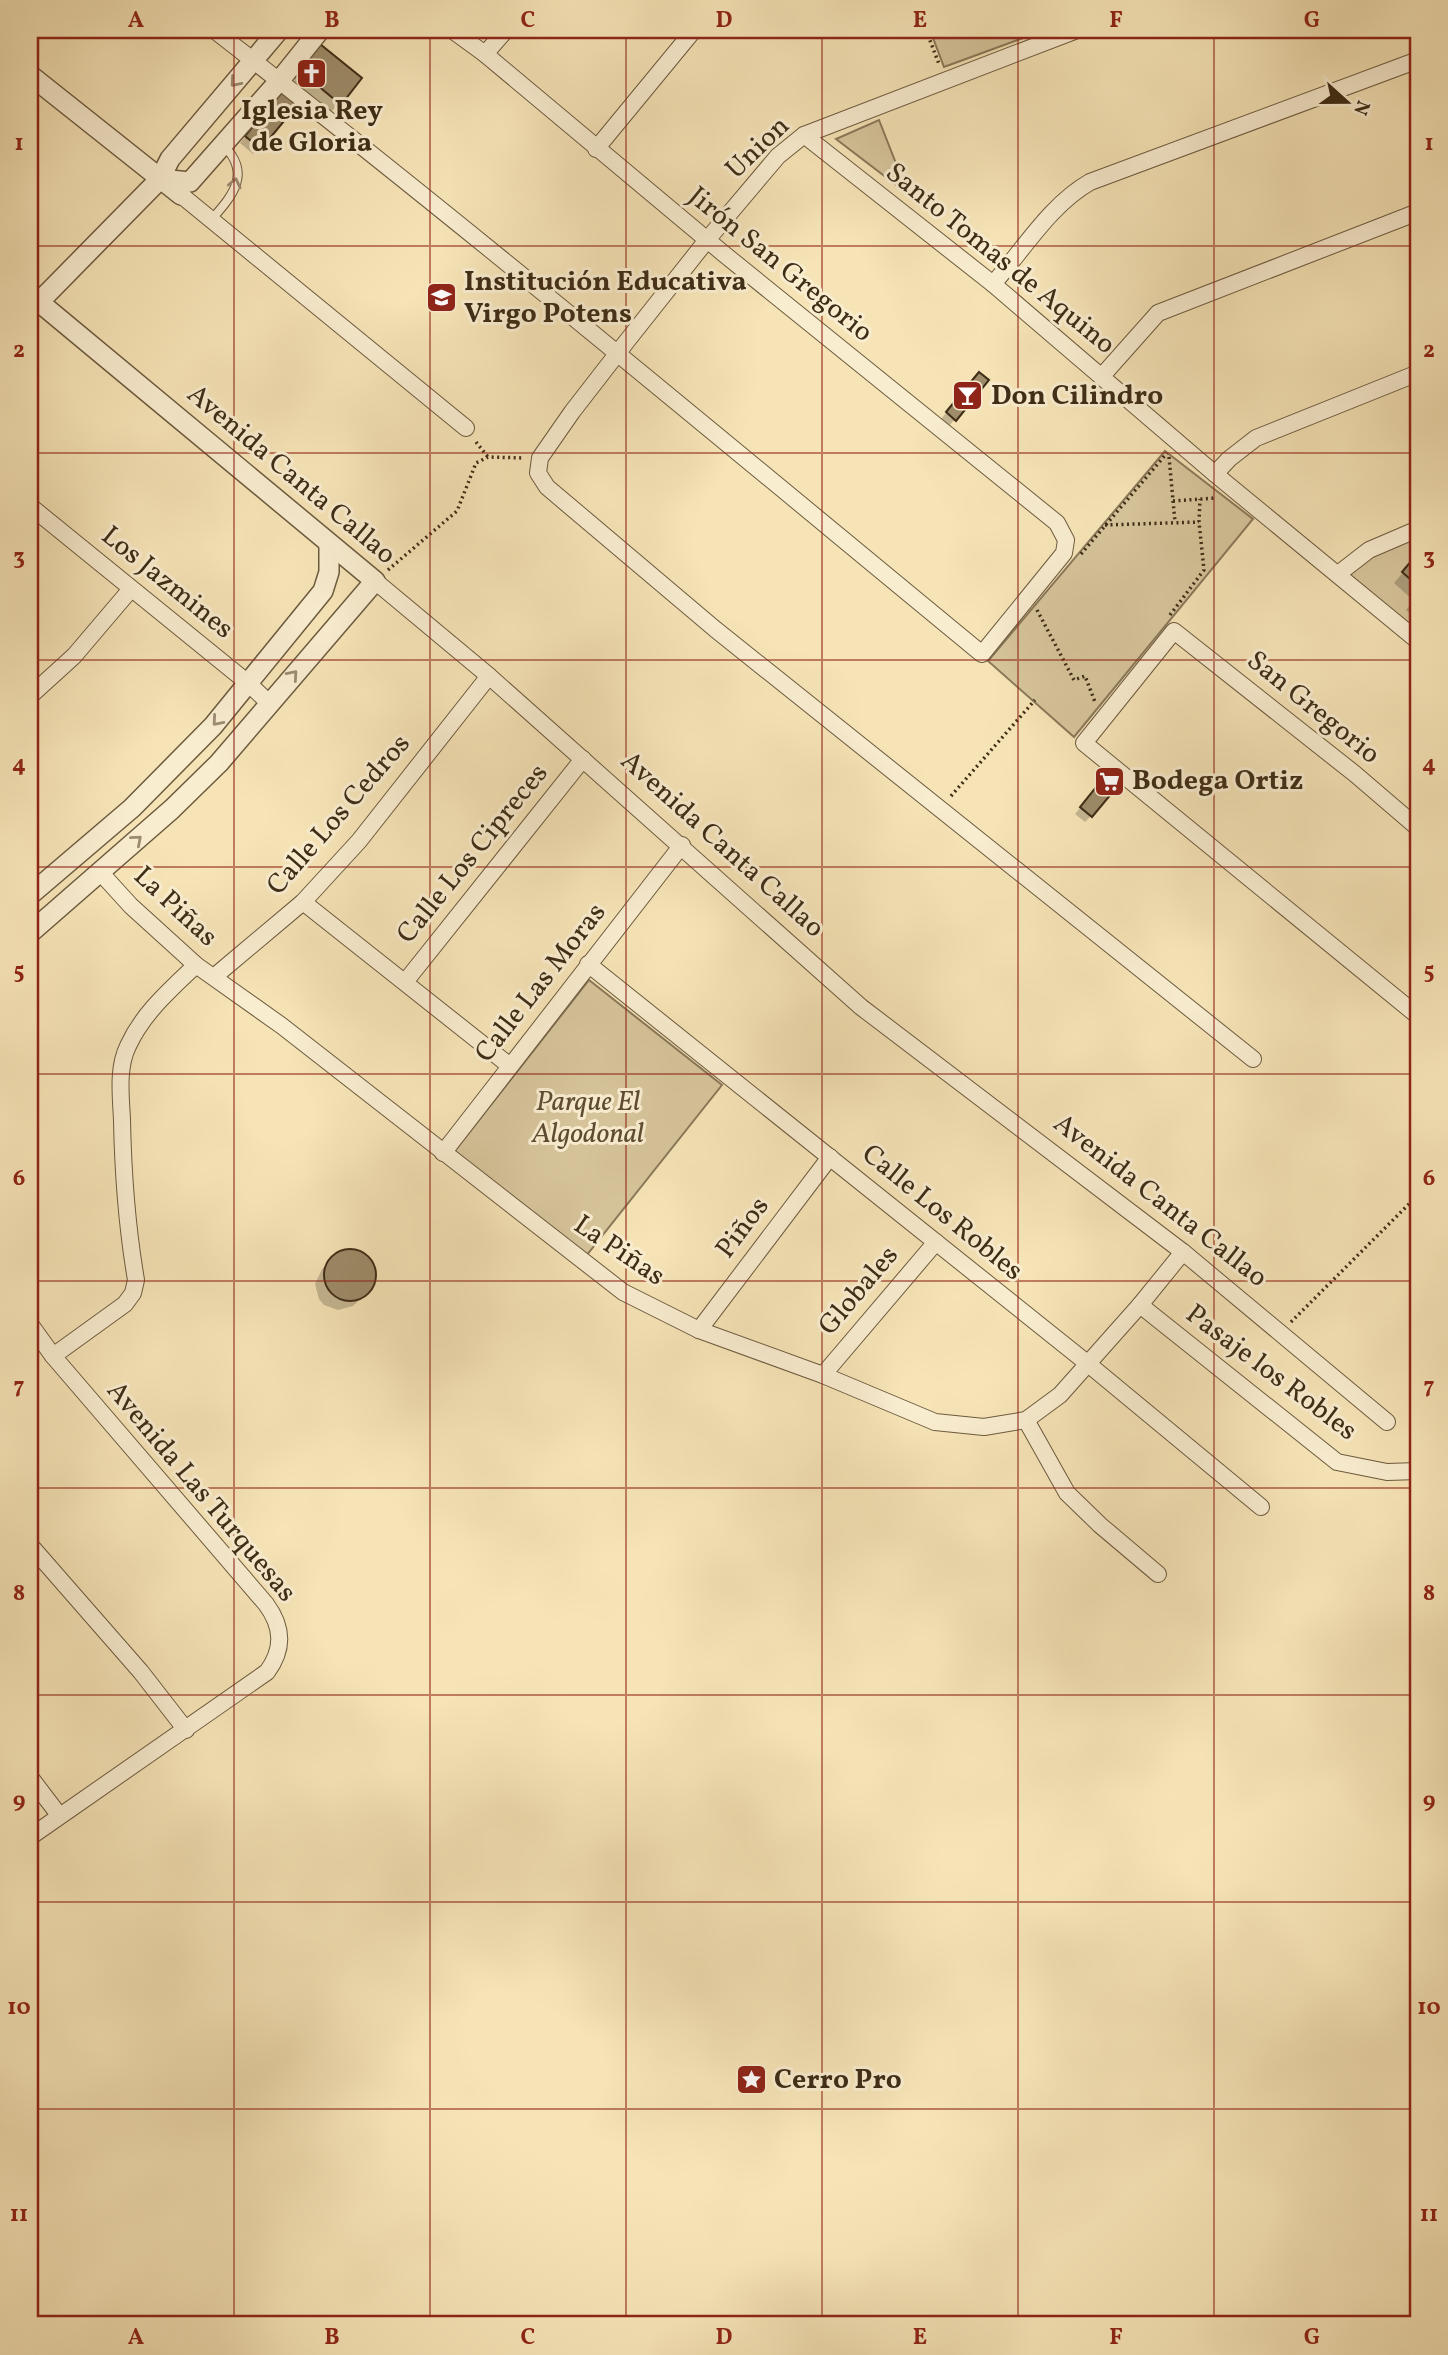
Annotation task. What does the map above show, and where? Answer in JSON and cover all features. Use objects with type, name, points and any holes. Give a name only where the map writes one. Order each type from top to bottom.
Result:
[{"type":"street","points":[[214,30],[280,80],[618,353],[982,654],[1064,553],[1072,551]]},
{"type":"street","points":[[34,299],[160,179],[170,159],[279,30]]},
{"type":"street","points":[[160,179],[190,181],[280,80],[320,30]]},
{"type":"street","name":"Jirón San Gregorio","points":[[453,30],[1057,523],[1072,551]]},
{"type":"street","points":[[485,54],[506,30]]},
{"type":"street","points":[[596,149],[694,30]]},
{"type":"street","name":"Union","points":[[540,458],[572,412],[707,240],[778,156],[804,135],[1077,30]]},
{"type":"street","points":[[993,284],[1057,206],[1090,182],[1418,60]]},
{"type":"street","points":[[30,75],[212,219],[466,428]]},
{"type":"street","name":"Santo Tomas de Aquino","points":[[804,135],[993,284],[1215,474],[1418,641]]},
{"type":"street","points":[[1102,376],[1158,313],[1418,212]]},
{"type":"street","name":"Avenida Canta Callao","points":[[34,299],[489,676],[861,1007],[1184,1252],[1387,1422]]},
{"type":"street","points":[[1215,474],[1256,438],[1418,373]]},
{"type":"street","points":[[540,458],[538,473],[547,487],[715,629],[1253,1059]]},
{"type":"street","name":"Los Jazmines","points":[[30,506],[269,704]]},
{"type":"street","points":[[1338,574],[1369,550],[1418,529]]},
{"type":"street","points":[[30,895],[132,808],[213,726],[323,591],[329,572],[329,545]]},
{"type":"street","points":[[30,933],[219,763],[375,581]]},
{"type":"street","points":[[30,696],[74,656],[131,589]]},
{"type":"street","points":[[1169,627],[1084,743],[1418,1016]]},
{"type":"street","name":"San Gregorio","points":[[1169,627],[1355,774],[1418,828]]},
{"type":"street","name":"Calle Los Cedros","points":[[215,976],[303,902],[359,841],[489,676]]},
{"type":"street","name":"Calle Los Cipreces","points":[[405,982],[583,759]]},
{"type":"street","name":"Calle Las Moras","points":[[443,1153],[682,845]]},
{"type":"street","name":"La Piñas","points":[[100,872],[131,906],[196,965],[282,1026],[623,1292],[699,1329],[823,1375],[934,1422],[984,1427],[1026,1420],[1060,1395],[1184,1252]]},
{"type":"street","points":[[303,902],[510,1066]]},
{"type":"street","name":"Calle Los Robles","points":[[588,964],[1087,1363],[1261,1507]]},
{"type":"street","points":[[53,1356],[125,1304],[133,1293],[136,1280],[123,1183],[121,1080],[126,1049],[154,1005],[196,965]]},
{"type":"street","name":"Piños","points":[[699,1329],[830,1157]]},
{"type":"street","name":"Globales","points":[[823,1375],[936,1242]]},
{"type":"street","name":"Pasaje los Robles","points":[[1140,1305],[1337,1462],[1387,1472],[1418,1471]]},
{"type":"street","name":"Avenida Las Turquesas","points":[[30,1324],[53,1356],[275,1616],[280,1632],[275,1661],[267,1672],[30,1837]]},
{"type":"street","points":[[1026,1420],[1067,1493],[1100,1525],[1158,1573]]},
{"type":"street","points":[[30,1545],[133,1663],[186,1730]]},
{"type":"street","points":[[30,1777],[59,1815]]},
{"type":"lane","points":[[212,219],[232,195],[238,176],[233,155],[223,145]]},
{"type":"path","points":[[926,30],[945,79]]},
{"type":"path","points":[[1072,551],[1105,525],[1177,441]]},
{"type":"path","points":[[375,581],[457,511],[476,463],[488,457],[540,458]]},
{"type":"path","points":[[1169,459],[1175,523]]},
{"type":"path","points":[[1173,501],[1220,498]]},
{"type":"path","points":[[1169,627],[1204,570],[1199,522],[1200,499]]},
{"type":"path","points":[[1105,525],[1199,522]]},
{"type":"path","points":[[1036,609],[1074,680],[1085,676],[1102,720]]},
{"type":"path","points":[[939,810],[1035,700]]},
{"type":"path","points":[[1280,1333],[1418,1195]]},
{"type":"green space","points":[[930,30],[1033,30],[1034,34],[944,67]]},
{"type":"green space","points":[[879,120],[908,194],[836,139]]},
{"type":"green space","points":[[1165,451],[1253,519],[1074,737],[988,661]]},
{"type":"green space","points":[[1418,536],[1418,633],[1348,574],[1375,555]]},
{"type":"green space","name":"Parque El Algodonal","points":[[589,980],[722,1085],[586,1256],[454,1152]]},
{"type":"building","points":[[320,44],[362,78],[341,105],[303,73],[304,64]]},
{"type":"building","points":[[283,90],[299,103],[261,149],[245,136]]},
{"type":"building","name":"Don Cilindro","points":[[979,372],[989,380],[956,421],[946,412]]},
{"type":"building","points":[[1418,553],[1418,586],[1402,572]]},
{"type":"building","points":[[1109,771],[1121,782],[1092,817],[1080,807]]},
{"type":"building","points":[[350,1249],[360,1251],[368,1257],[374,1265],[374,1285],[368,1293],[360,1299],[350,1301],[340,1299],[332,1293],[326,1285],[324,1275],[326,1265],[332,1257],[340,1251]]},
{"type":"place","name":"Iglesia Rey de Gloria","points":[[312,74]]},
{"type":"place","name":"Institución Educativa Virgo Potens","points":[[441,298]]},
{"type":"place","name":"Don Cilindro","points":[[968,396]]},
{"type":"place","name":"Bodega Ortiz","points":[[1109,781]]},
{"type":"place","name":"Cerro Pro","points":[[751,2080]]}]
